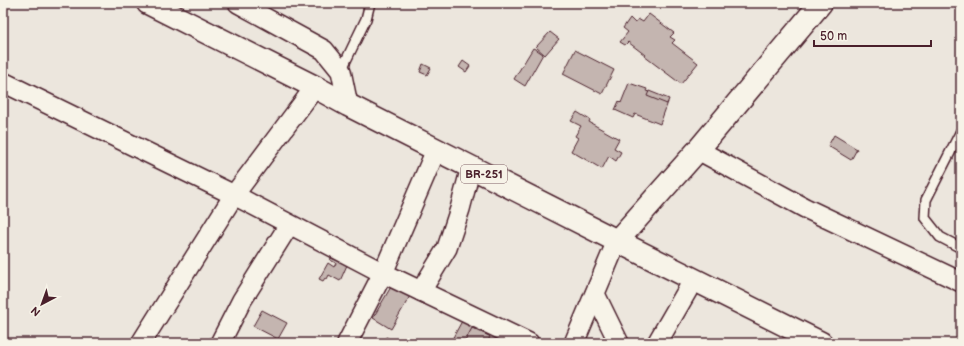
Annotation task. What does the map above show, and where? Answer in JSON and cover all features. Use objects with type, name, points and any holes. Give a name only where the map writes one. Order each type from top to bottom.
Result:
[{"type":"main road","name":"BR-251","points":[[148,3],[436,150],[821,343]]},
{"type":"main road","points":[[617,241],[698,150],[821,3]]},
{"type":"street","points":[[238,3],[324,50],[341,70],[348,105]]},
{"type":"street","points":[[3,82],[234,195],[383,273],[529,343]]},
{"type":"street","points":[[141,343],[234,195],[315,87]]},
{"type":"street","points":[[347,343],[383,273],[436,150]]},
{"type":"street","points":[[698,150],[805,208],[961,282]]},
{"type":"street","points":[[422,291],[447,248],[460,209],[471,167]]},
{"type":"street","points":[[220,343],[242,300],[289,225]]},
{"type":"street","points":[[574,343],[617,241]]},
{"type":"street","points":[[657,343],[694,279]]},
{"type":"street","points":[[595,294],[619,343]]},
{"type":"lane","points":[[341,70],[366,19],[370,3]]},
{"type":"lane","points":[[961,131],[926,200],[925,218],[940,238],[961,248]]},
{"type":"building","points":[[649,14],[674,33],[670,37],[675,40],[672,43],[698,63],[681,84],[628,42],[625,45],[620,42],[628,32],[623,28],[630,18],[635,23],[638,19],[643,22]]},
{"type":"building","points":[[550,32],[559,39],[545,55],[536,47]]},
{"type":"building","points":[[533,48],[543,54],[525,86],[514,79]]},
{"type":"building","points":[[575,50],[614,70],[602,94],[563,74]]},
{"type":"building","points":[[463,61],[470,66],[466,72],[459,67]]},
{"type":"building","points":[[423,64],[431,68],[427,75],[420,72]]},
{"type":"building","points":[[629,83],[647,89],[646,91],[652,93],[651,95],[668,102],[660,124],[635,114],[633,118],[615,110],[619,101],[621,103]]},
{"type":"building","points":[[649,91],[669,99],[667,104],[647,96]]},
{"type":"building","points":[[577,112],[590,120],[589,122],[619,139],[614,148],[621,152],[616,161],[609,156],[602,169],[571,151],[578,138],[575,136],[581,126],[571,121]]},
{"type":"building","points":[[834,135],[857,149],[851,160],[828,146]]},
{"type":"building","points":[[331,258],[347,265],[340,281],[329,275],[327,279],[325,278],[323,281],[319,279],[328,263],[334,267],[336,263],[330,260]]},
{"type":"building","points":[[392,285],[410,296],[391,329],[373,318]]},
{"type":"building","points":[[262,310],[287,323],[278,339],[253,326]]},
{"type":"building","points":[[462,321],[473,327],[464,343],[450,343]]},
{"type":"building","points":[[472,328],[490,337],[487,343],[464,343]]},
{"type":"building","points":[[386,337],[397,343],[383,343]]}]
